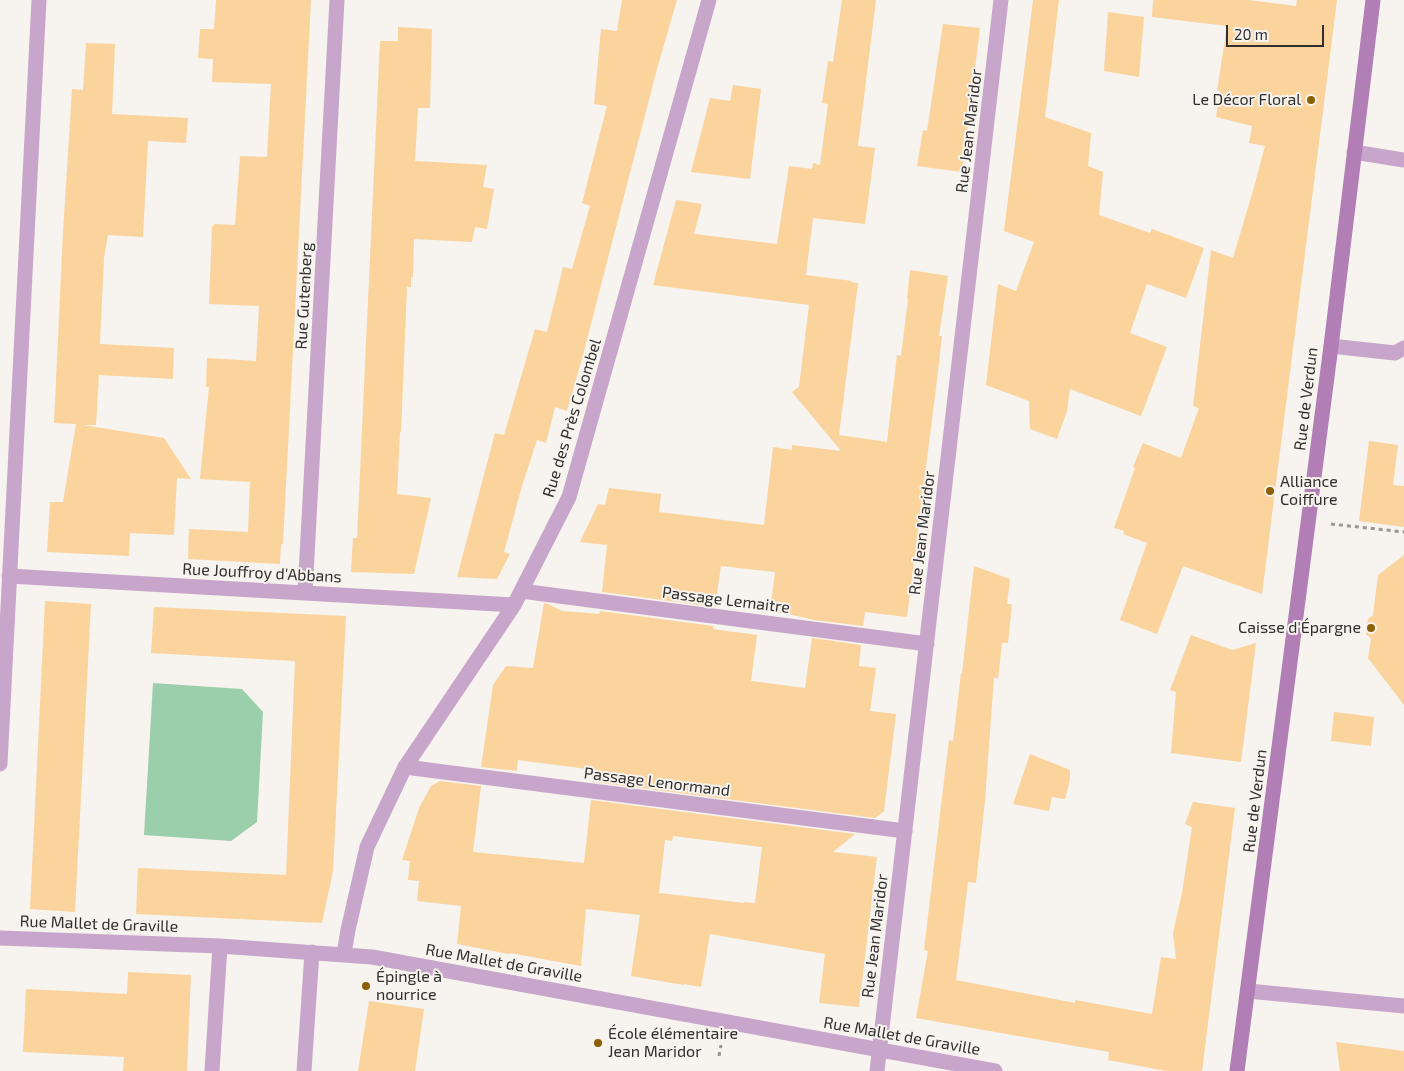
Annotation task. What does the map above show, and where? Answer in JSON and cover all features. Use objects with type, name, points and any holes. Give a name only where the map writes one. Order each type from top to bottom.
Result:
[{"type":"main road","name":"Rue de Verdun","points":[[1237,1071],[1331,346],[1373,0]]},
{"type":"street","points":[[0,764],[39,0]]},
{"type":"street","name":"Rue Gutenberg","points":[[306,593],[337,0]]},
{"type":"street","name":"Rue des Près Colombel","points":[[344,954],[367,847],[405,767],[514,605],[569,497],[709,0]]},
{"type":"street","name":"Rue Jean Maridor","points":[[877,1071],[1002,0]]},
{"type":"street","points":[[1354,152],[1404,160]]},
{"type":"street","points":[[1331,346],[1396,353],[1404,348]]},
{"type":"street","name":"Rue Jouffroy d'Abbans","points":[[9,576],[514,605]]},
{"type":"street","name":"Passage Lemaitre","points":[[521,591],[927,644]]},
{"type":"street","name":"Passage Lenormand","points":[[405,767],[905,831]]},
{"type":"street","name":"Rue Mallet de Graville","points":[[0,938],[220,946],[382,958],[995,1071]]},
{"type":"street","points":[[212,1071],[220,946]]},
{"type":"street","points":[[304,1071],[312,952]]},
{"type":"street","points":[[1248,991],[1404,1006]]},
{"type":"path","points":[[1358,527],[1404,532]]},
{"type":"green space","points":[[153,683],[242,689],[263,712],[257,822],[231,841],[144,835]]},
{"type":"building","points":[[216,0],[311,0],[283,544],[281,544],[280,564],[188,559],[189,529],[248,532],[250,482],[200,479],[209,387],[206,387],[207,358],[256,361],[259,306],[209,304],[212,226],[214,224],[235,225],[240,156],[267,157],[271,84],[212,82],[213,59],[198,58],[200,29],[214,29]]},
{"type":"building","points":[[622,0],[677,0],[657,69],[582,359],[567,411],[555,407],[546,443],[537,440],[504,552],[510,554],[497,579],[457,577],[495,433],[504,435],[535,329],[547,332],[563,267],[572,269],[590,206],[582,203],[607,106],[594,104],[601,29],[617,31]]},
{"type":"building","points":[[842,0],[876,0],[858,146],[875,148],[865,224],[813,218],[806,275],[858,283],[839,435],[887,442],[897,355],[901,356],[910,270],[948,276],[939,336],[942,336],[907,617],[865,612],[863,626],[770,612],[775,572],[721,566],[715,607],[602,592],[607,545],[580,542],[598,504],[605,505],[609,488],[661,494],[659,512],[764,525],[773,447],[792,450],[792,445],[841,451],[792,392],[799,387],[809,305],[653,285],[676,200],[702,204],[694,234],[777,244],[789,166],[812,169],[813,163],[820,165],[828,104],[822,103],[828,61],[833,62]]},
{"type":"building","points":[[1033,0],[1059,0],[1045,117],[1091,133],[1088,166],[1103,172],[1099,215],[1150,233],[1152,229],[1204,248],[1186,298],[1147,284],[1130,333],[1167,347],[1141,416],[1070,389],[1067,411],[1057,439],[1030,429],[1029,401],[986,385],[998,284],[1016,291],[1034,242],[1004,231]]},
{"type":"building","points":[[1153,0],[1248,0],[1296,6],[1297,0],[1337,0],[1262,594],[1183,566],[1157,634],[1120,620],[1147,543],[1123,534],[1124,531],[1114,528],[1135,468],[1133,467],[1143,443],[1181,458],[1199,408],[1193,406],[1211,250],[1233,258],[1265,146],[1249,143],[1252,126],[1216,117],[1220,91],[1217,91],[1227,26],[1152,17]]},
{"type":"building","points":[[1108,12],[1144,17],[1139,77],[1104,71]]},
{"type":"building","points":[[943,24],[980,28],[962,172],[917,166],[923,130],[927,131]]},
{"type":"building","points":[[398,27],[432,29],[430,108],[418,108],[415,161],[487,165],[483,187],[494,189],[487,229],[475,227],[472,242],[414,239],[413,277],[411,277],[411,287],[407,287],[397,494],[431,498],[414,574],[351,572],[353,538],[357,538],[380,41],[398,41]]},
{"type":"building","points":[[86,43],[115,44],[112,114],[188,118],[186,143],[148,141],[143,237],[108,235],[104,258],[100,344],[174,348],[173,379],[99,375],[96,425],[83,425],[164,438],[191,479],[177,478],[174,535],[130,533],[129,556],[47,552],[50,502],[63,502],[76,424],[54,423],[72,89],[83,90]]},
{"type":"building","points":[[733,85],[761,89],[750,179],[691,172],[710,98],[730,101]]},
{"type":"building","points":[[1369,441],[1398,445],[1393,485],[1404,486],[1404,527],[1359,521]]},
{"type":"building","points":[[1404,555],[1404,705],[1368,658],[1371,639],[1366,634],[1368,619],[1373,615],[1378,575]]},
{"type":"building","points":[[974,566],[1010,579],[1007,604],[1012,604],[1008,643],[1002,643],[998,679],[994,677],[985,801],[976,883],[968,882],[956,980],[1075,1003],[1075,1000],[1152,1014],[1161,957],[1176,959],[1173,933],[1182,893],[1192,827],[1185,824],[1193,802],[1235,808],[1202,1071],[1166,1071],[1108,1060],[1109,1052],[916,1018],[928,951],[924,950],[945,772],[949,740],[953,741]]},
{"type":"building","points":[[45,601],[91,604],[75,912],[30,909]]},
{"type":"building","points":[[544,603],[562,611],[599,614],[600,611],[713,626],[713,629],[757,635],[751,681],[805,688],[812,638],[861,645],[859,666],[876,668],[870,711],[896,714],[884,811],[875,818],[593,782],[595,770],[518,760],[517,771],[481,767],[493,685],[506,666],[533,668]]},
{"type":"building","points":[[154,607],[346,616],[333,871],[322,923],[136,914],[138,868],[286,875],[295,661],[151,653]]},
{"type":"building","points":[[1191,635],[1232,650],[1256,643],[1241,762],[1171,753],[1176,692],[1170,690]]},
{"type":"building","points":[[1334,712],[1374,717],[1371,746],[1331,741]]},
{"type":"building","points":[[1030,754],[1070,770],[1070,780],[1065,799],[1052,797],[1049,811],[1013,804]]},
{"type":"building","points":[[440,781],[481,786],[473,852],[584,863],[591,800],[855,834],[833,852],[877,857],[859,1007],[819,1003],[825,954],[710,934],[701,987],[631,976],[640,915],[586,909],[581,966],[457,944],[461,906],[417,901],[419,881],[408,880],[410,861],[402,860],[419,808],[431,786]],"holes":[[[673,836],[762,847],[755,903],[659,893],[665,840],[672,841]]]},
{"type":"building","points":[[128,972],[191,975],[187,1071],[123,1071],[124,1057],[23,1052],[26,989],[127,994]]},
{"type":"building","points":[[369,1001],[424,1009],[415,1071],[358,1071]]},
{"type":"building","points":[[1336,1042],[1404,1051],[1404,1071],[1340,1071]]},
{"type":"place","name":"Le Décor Floral","points":[[1311,100]]},
{"type":"place","name":"Alliance Coiffure","points":[[1270,491]]},
{"type":"place","name":"Caisse d'Épargne","points":[[1371,628]]},
{"type":"place","name":"Épingle à nourrice","points":[[366,986]]},
{"type":"place","name":"École élémentaire Jean Maridor","points":[[598,1043]]}]
